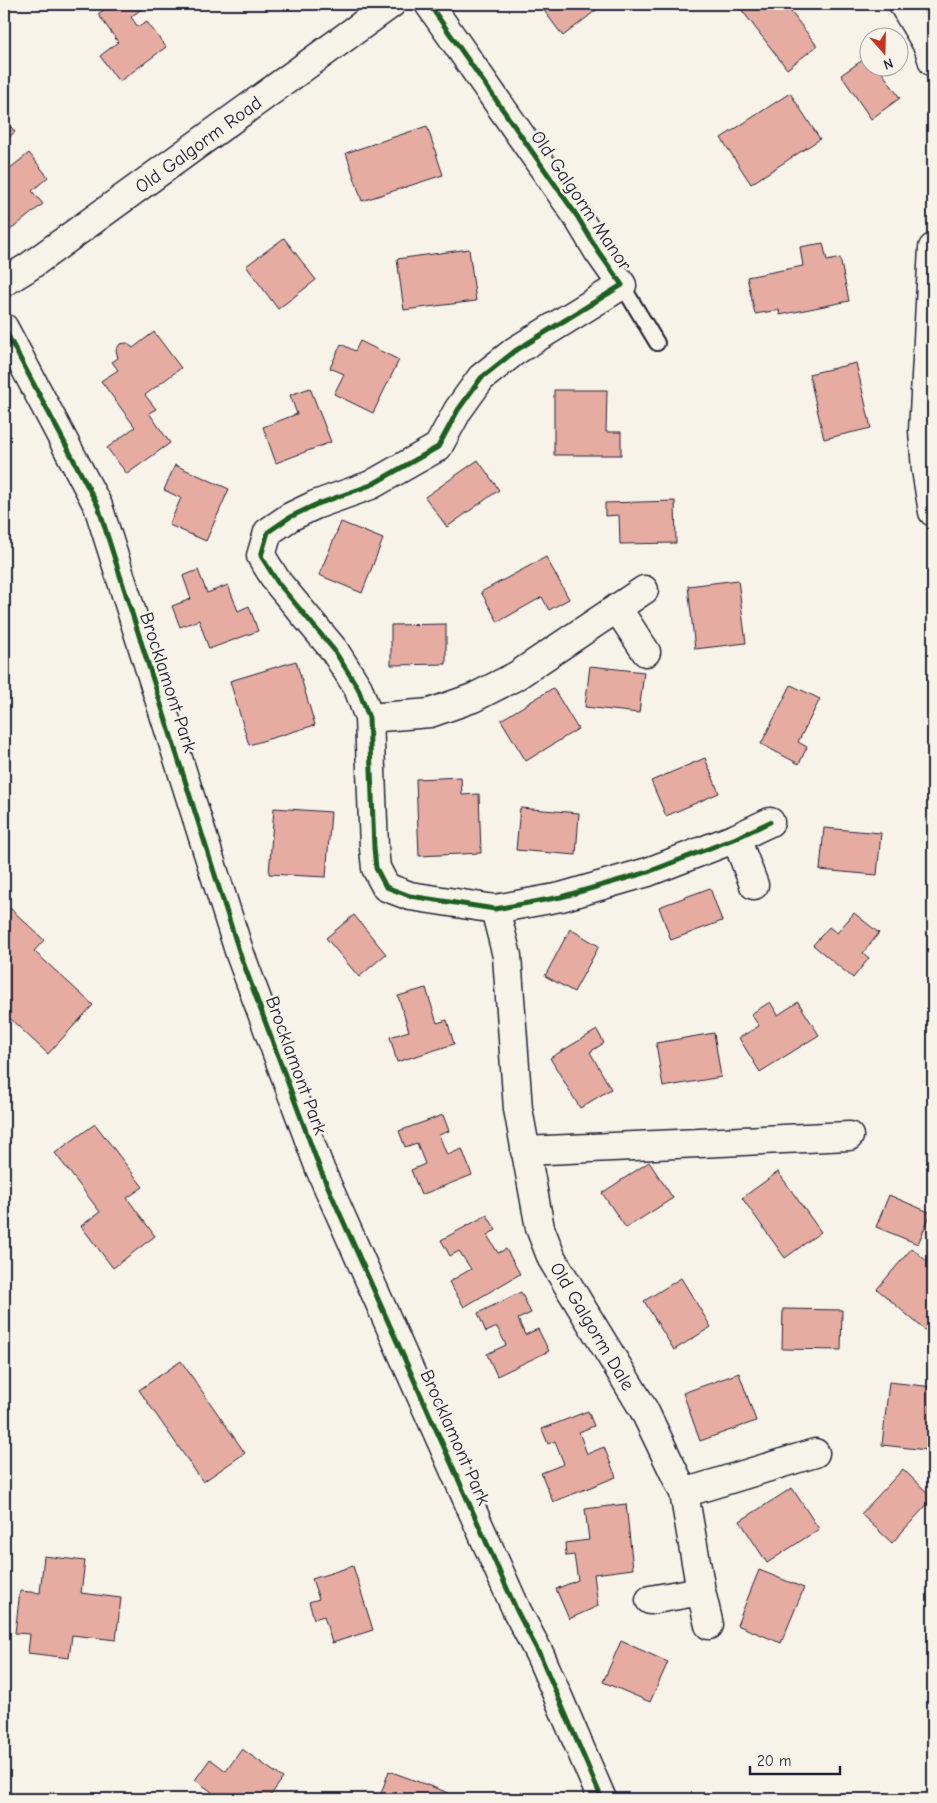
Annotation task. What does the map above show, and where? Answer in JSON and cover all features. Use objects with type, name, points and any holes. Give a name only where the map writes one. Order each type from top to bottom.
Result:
[{"type":"street","name":"Old Galgorm Road","points":[[4,282],[27,268],[391,4]]},
{"type":"street","name":"Old Galgorm Manor","points":[[429,4],[577,216],[598,251],[622,285],[515,351],[481,378],[458,410],[438,447],[371,485],[315,505],[290,517],[268,532],[261,556],[278,584],[334,650],[358,688],[369,718],[376,868],[386,887],[410,896],[495,909],[561,896],[648,872],[736,838],[770,822]]},
{"type":"street","points":[[903,4],[928,46],[933,62]]},
{"type":"street","points":[[933,248],[923,431],[930,470],[933,512]]},
{"type":"street","name":"Brocklamont Park","points":[[4,328],[98,506],[240,954],[320,1169],[518,1611],[540,1655],[602,1799]]},
{"type":"street","points":[[369,718],[430,712],[473,698],[516,676],[644,590]]},
{"type":"street","points":[[617,608],[646,652]]},
{"type":"street","points":[[736,838],[754,885]]},
{"type":"street","name":"Old Galgorm Dale","points":[[495,909],[507,956],[518,1109],[540,1228],[552,1259],[644,1410],[684,1492],[709,1626]]},
{"type":"street","points":[[525,1151],[849,1136]]},
{"type":"street","points":[[684,1492],[814,1453]]},
{"type":"street","points":[[650,1600],[701,1591]]},
{"type":"lane","points":[[622,285],[656,343]]},
{"type":"building","points":[[112,4],[148,4],[131,17],[138,27],[147,22],[166,47],[119,82],[100,56],[118,42],[98,14]]},
{"type":"building","points":[[539,4],[604,4],[563,36]]},
{"type":"building","points":[[737,4],[785,4],[817,46],[787,69]]},
{"type":"building","points":[[860,62],[860,78],[886,78],[900,98],[871,119],[841,75]]},
{"type":"building","points":[[790,93],[820,139],[751,184],[721,138]]},
{"type":"building","points":[[4,118],[15,132],[4,141]]},
{"type":"building","points":[[427,126],[443,175],[362,201],[346,153]]},
{"type":"building","points":[[29,153],[48,177],[32,191],[43,204],[9,231],[4,224],[4,173]]},
{"type":"building","points":[[284,238],[316,280],[278,309],[246,266]]},
{"type":"building","points":[[823,243],[827,261],[840,258],[849,301],[780,315],[779,310],[755,314],[747,277],[803,266],[800,247]]},
{"type":"building","points":[[469,249],[476,301],[404,310],[397,259]]},
{"type":"building","points":[[154,332],[181,368],[145,395],[156,409],[149,413],[170,443],[127,474],[107,448],[135,427],[101,381],[118,370],[112,362],[118,358],[116,350],[120,344],[127,343],[133,348]]},
{"type":"building","points":[[360,341],[399,360],[373,413],[334,394],[344,374],[330,368],[341,344],[355,351]]},
{"type":"building","points":[[856,363],[871,428],[824,439],[809,374]]},
{"type":"building","points":[[310,388],[331,442],[276,463],[263,427],[297,414],[290,395]]},
{"type":"building","points":[[554,390],[607,390],[606,432],[621,432],[621,455],[554,455]]},
{"type":"building","points":[[478,460],[499,490],[447,527],[425,497]]},
{"type":"building","points":[[175,465],[229,489],[206,541],[169,525],[181,498],[164,490]]},
{"type":"building","points":[[675,501],[676,543],[620,544],[619,515],[605,516],[605,503]]},
{"type":"building","points":[[341,522],[383,539],[362,593],[319,575]]},
{"type":"building","points":[[546,557],[569,599],[549,610],[542,597],[498,622],[481,592]]},
{"type":"building","points":[[198,570],[207,593],[228,585],[238,611],[249,606],[258,631],[209,649],[199,620],[180,627],[172,606],[191,599],[183,576]]},
{"type":"building","points":[[738,580],[746,643],[695,649],[688,586]]},
{"type":"building","points":[[446,624],[446,664],[391,665],[391,625]]},
{"type":"building","points":[[296,661],[315,725],[249,745],[230,681]]},
{"type":"building","points":[[590,666],[644,672],[639,713],[585,707]]},
{"type":"building","points":[[791,685],[820,699],[798,742],[807,747],[799,764],[761,744]]},
{"type":"building","points":[[553,688],[578,729],[526,761],[501,720]]},
{"type":"building","points":[[705,758],[719,793],[666,816],[651,781]]},
{"type":"building","points":[[461,777],[462,795],[479,794],[481,853],[419,856],[416,779]]},
{"type":"building","points":[[274,808],[331,812],[326,877],[269,874]]},
{"type":"building","points":[[520,808],[579,813],[576,855],[516,850]]},
{"type":"building","points":[[824,828],[881,833],[877,875],[820,870]]},
{"type":"building","points":[[710,888],[722,921],[671,940],[659,907]]},
{"type":"building","points":[[10,908],[44,940],[34,951],[93,1005],[48,1054],[4,1013],[4,914]]},
{"type":"building","points":[[854,913],[879,933],[863,953],[869,958],[853,978],[813,945],[829,927],[837,933]]},
{"type":"building","points":[[354,915],[386,954],[359,977],[326,938]]},
{"type":"building","points":[[570,929],[599,946],[574,992],[545,976]]},
{"type":"building","points":[[426,988],[437,1023],[447,1020],[454,1044],[397,1062],[390,1037],[409,1031],[398,996]]},
{"type":"building","points":[[770,1002],[778,1015],[798,1002],[819,1035],[760,1072],[739,1038],[759,1026],[751,1014]]},
{"type":"building","points":[[597,1030],[604,1043],[590,1052],[611,1089],[580,1108],[550,1058]]},
{"type":"building","points":[[714,1033],[721,1077],[663,1087],[656,1043]]},
{"type":"building","points":[[443,1115],[449,1131],[439,1135],[447,1155],[462,1149],[472,1175],[421,1195],[411,1170],[425,1164],[417,1143],[405,1147],[399,1131]]},
{"type":"building","points":[[95,1124],[143,1187],[127,1198],[155,1236],[113,1268],[81,1226],[100,1212],[55,1153]]},
{"type":"building","points":[[649,1162],[673,1198],[626,1228],[602,1193]]},
{"type":"building","points":[[778,1172],[821,1232],[785,1258],[742,1198]]},
{"type":"building","points":[[889,1195],[931,1213],[918,1244],[876,1227]]},
{"type":"building","points":[[487,1215],[496,1230],[487,1235],[498,1253],[506,1249],[520,1274],[464,1307],[449,1282],[471,1269],[459,1251],[450,1256],[441,1240]]},
{"type":"building","points":[[912,1248],[933,1267],[933,1337],[877,1289]]},
{"type":"building","points":[[681,1278],[711,1327],[674,1350],[644,1301]]},
{"type":"building","points":[[521,1292],[531,1313],[518,1319],[525,1335],[538,1329],[549,1351],[497,1376],[487,1354],[506,1345],[497,1327],[486,1332],[478,1313]]},
{"type":"building","points":[[783,1309],[842,1310],[841,1350],[782,1349]]},
{"type":"building","points":[[181,1361],[245,1453],[203,1482],[139,1390]]},
{"type":"building","points":[[739,1373],[756,1421],[700,1441],[683,1393]]},
{"type":"building","points":[[889,1382],[933,1387],[927,1450],[882,1445]]},
{"type":"building","points":[[588,1411],[594,1426],[579,1432],[587,1454],[604,1447],[616,1477],[553,1502],[541,1473],[564,1464],[555,1441],[548,1444],[542,1429]]},
{"type":"building","points":[[903,1469],[933,1498],[892,1543],[861,1514]]},
{"type":"building","points":[[792,1488],[819,1529],[767,1563],[740,1521]]},
{"type":"building","points":[[626,1504],[633,1569],[594,1574],[598,1606],[569,1619],[556,1589],[578,1580],[574,1555],[566,1556],[565,1543],[589,1540],[585,1509]]},
{"type":"building","points":[[44,1556],[85,1561],[81,1593],[121,1598],[116,1640],[72,1635],[69,1658],[28,1653],[30,1634],[15,1633],[20,1591],[40,1593]]},
{"type":"building","points":[[353,1566],[373,1630],[332,1643],[324,1616],[314,1619],[309,1602],[319,1599],[312,1579]]},
{"type":"building","points":[[759,1570],[804,1588],[781,1643],[737,1625]]},
{"type":"building","points":[[621,1641],[668,1662],[650,1702],[603,1682]]},
{"type":"building","points":[[242,1749],[283,1778],[268,1799],[207,1799],[212,1792],[195,1780],[210,1759],[226,1771]]},
{"type":"building","points":[[389,1771],[449,1793],[447,1799],[379,1799]]},
{"type":"cycle path","points":[[429,4],[577,216],[598,251],[622,285],[515,351],[481,378],[458,410],[438,447],[371,485],[315,505],[290,517],[268,532],[261,556],[278,583],[334,650],[358,688],[369,718],[376,868],[386,887],[410,896],[495,909],[561,897],[648,872],[736,838],[770,822]]},
{"type":"cycle path","points":[[4,328],[98,506],[240,954],[320,1169],[517,1611],[540,1655],[602,1799]]}]
